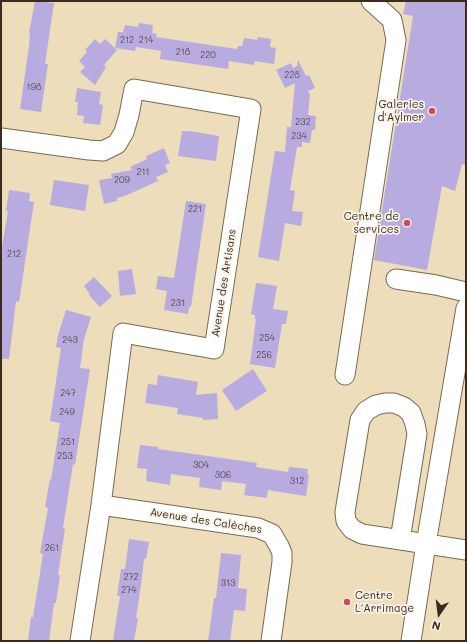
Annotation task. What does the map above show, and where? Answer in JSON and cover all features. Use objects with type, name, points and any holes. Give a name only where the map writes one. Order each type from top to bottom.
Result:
[{"type":"street","points":[[344,375],[396,40],[392,20],[371,1]]},
{"type":"street","name":"Avenue des Artisans","points":[[1,138],[103,151],[117,144],[124,132],[130,115],[134,89],[251,109],[214,349],[123,333],[101,505],[80,641]]},
{"type":"street","points":[[396,279],[436,285],[466,292]]},
{"type":"street","points":[[411,641],[466,308]]},
{"type":"street","points":[[400,540],[417,434],[411,413],[404,406],[394,403],[385,403],[376,405],[366,411],[360,420],[345,512],[346,521],[352,529],[362,534],[400,540],[466,550]]},
{"type":"street","name":"Avenue des Calèches","points":[[101,505],[258,528],[272,534],[276,539],[282,553],[282,562],[271,641]]},
{"type":"building","points":[[35,1],[54,3],[45,64],[48,64],[41,112],[20,109],[29,46],[29,33]]},
{"type":"building","name":"Galeries d'Aylmer","points":[[406,1],[466,1],[466,165],[462,164],[455,191],[442,186],[427,270],[374,260],[413,16],[403,14]]},
{"type":"building","points":[[139,23],[153,25],[152,33],[157,34],[156,37],[237,49],[238,46],[242,46],[244,38],[257,40],[258,37],[271,39],[270,47],[276,48],[274,64],[255,61],[254,65],[229,61],[228,69],[160,59],[161,51],[136,47],[135,51],[115,48],[118,32],[123,32],[125,25],[138,27]]},
{"type":"building","points":[[95,39],[100,44],[105,39],[117,50],[104,65],[106,67],[95,85],[80,72],[85,67],[79,61],[87,52],[85,50]]},
{"type":"building","points":[[298,60],[306,76],[309,75],[315,88],[308,91],[310,95],[308,115],[316,116],[315,130],[312,130],[310,143],[302,142],[302,147],[297,147],[290,190],[295,191],[292,211],[303,212],[301,226],[285,223],[279,261],[258,257],[275,151],[285,152],[287,127],[291,127],[295,83],[285,88],[276,70],[291,63],[293,68],[297,66]]},
{"type":"building","points":[[77,88],[101,92],[99,104],[103,105],[100,125],[83,123],[84,116],[77,115],[78,102],[75,102]]},
{"type":"building","points":[[182,131],[219,136],[216,161],[178,156]]},
{"type":"building","points":[[164,148],[170,163],[165,165],[168,172],[156,177],[158,181],[125,196],[117,198],[117,201],[104,204],[99,180],[112,178],[111,174],[132,170],[130,167],[147,159],[146,156]]},
{"type":"building","points":[[54,180],[89,185],[85,211],[50,205]]},
{"type":"building","points":[[9,190],[30,193],[29,201],[34,202],[19,302],[16,301],[9,359],[1,359],[1,245],[2,246],[8,211],[6,211]]},
{"type":"building","points":[[186,201],[206,204],[191,307],[189,307],[188,314],[164,310],[167,291],[156,289],[158,276],[174,278]]},
{"type":"building","points":[[132,269],[136,294],[120,296],[118,271]]},
{"type":"building","points":[[94,277],[112,296],[100,307],[89,295],[90,294],[84,286]]},
{"type":"building","points":[[256,283],[277,286],[273,309],[288,311],[286,324],[282,324],[275,368],[250,364],[256,319],[255,315],[251,314]]},
{"type":"building","points":[[66,310],[91,317],[84,339],[80,368],[90,369],[75,465],[73,464],[63,528],[65,529],[58,575],[60,575],[56,603],[54,603],[49,641],[28,641],[43,554],[40,553],[48,508],[45,507],[60,423],[50,421],[61,348],[56,347],[58,335]]},
{"type":"building","points":[[253,369],[267,391],[236,411],[222,390]]},
{"type":"building","points":[[158,375],[198,382],[196,395],[217,393],[218,419],[203,420],[203,418],[177,414],[178,408],[145,403],[148,384],[157,385]]},
{"type":"building","points":[[140,445],[158,447],[158,449],[257,463],[256,467],[288,472],[289,467],[308,469],[307,474],[309,474],[306,496],[268,490],[267,498],[244,495],[246,484],[222,481],[221,490],[199,487],[200,478],[171,474],[170,485],[146,481],[147,469],[137,468]]},
{"type":"building","points":[[129,539],[149,542],[146,559],[144,559],[136,618],[138,618],[134,641],[113,641],[120,596],[117,596],[121,569],[125,569]]},
{"type":"building","points":[[221,553],[241,555],[238,588],[247,589],[245,611],[234,610],[230,641],[208,641],[214,598],[216,598]]},
{"type":"place","name":"Galeries d'Aylmer","points":[[432,111]]},
{"type":"place","name":"Centre de services","points":[[407,223]]},
{"type":"place","name":"Centre L'Arrimage","points":[[347,602]]}]
